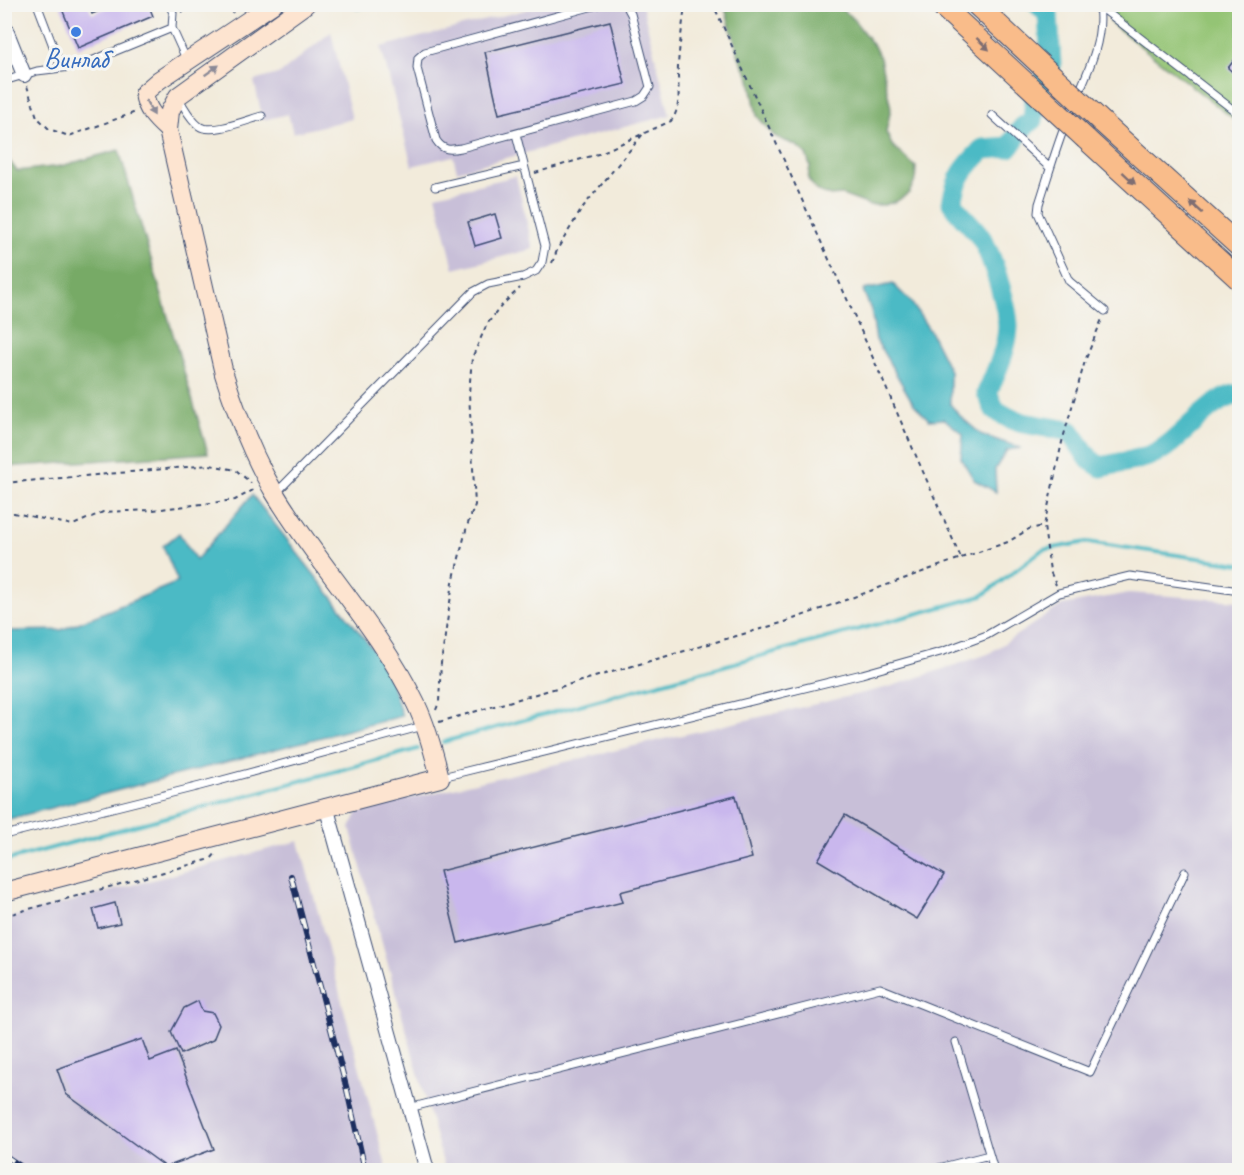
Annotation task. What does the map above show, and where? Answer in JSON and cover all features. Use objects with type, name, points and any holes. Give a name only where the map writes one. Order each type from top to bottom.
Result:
[{"type":"main road","points":[[940,4],[1239,280]]},
{"type":"main road","points":[[976,4],[1239,247]]},
{"type":"street","points":[[168,130],[151,114],[144,93],[273,4]]},
{"type":"street","points":[[4,892],[440,778],[428,725],[405,684],[368,626],[275,494],[252,450],[224,374],[168,130],[170,111],[178,96],[306,4]]},
{"type":"street","points":[[4,25],[24,75]]},
{"type":"street","points":[[326,806],[427,1170]]},
{"type":"lane","points":[[37,4],[61,67]]},
{"type":"lane","points":[[170,4],[173,16],[172,28],[188,61]]},
{"type":"lane","points":[[601,4],[425,52],[418,58],[417,68],[436,140],[440,147],[449,150],[516,134],[636,102],[644,96],[650,87],[631,14],[623,4]]},
{"type":"lane","points":[[1099,5],[1239,115]]},
{"type":"lane","points":[[1099,5],[1101,23],[1098,40],[1050,168],[1038,204],[1038,213],[1069,281],[1105,311]]},
{"type":"lane","points":[[4,81],[61,67],[79,66],[172,28]]},
{"type":"lane","points":[[178,96],[191,117],[205,129],[213,130],[262,116]]},
{"type":"lane","points":[[992,115],[1050,168]]},
{"type":"lane","points":[[275,494],[473,292],[488,284],[523,277],[536,271],[542,262],[545,246],[516,134]]},
{"type":"lane","points":[[435,187],[524,166]]},
{"type":"lane","points":[[440,778],[862,674],[944,651],[987,635],[1059,593],[1130,576],[1239,591]]},
{"type":"lane","points":[[4,834],[200,786],[428,725]]},
{"type":"lane","points":[[409,1108],[880,988],[1090,1072],[1185,872]]},
{"type":"lane","points":[[956,1042],[994,1170]]},
{"type":"lane","points":[[930,1170],[989,1155]]},
{"type":"path","points":[[173,16],[200,4]]},
{"type":"path","points":[[229,4],[235,19]]},
{"type":"path","points":[[527,176],[598,154],[671,121],[676,115],[678,67],[685,4]]},
{"type":"path","points":[[714,4],[961,558]]},
{"type":"path","points":[[226,11],[231,9]]},
{"type":"path","points":[[24,75],[36,117],[49,129],[69,136],[148,108]]},
{"type":"path","points":[[548,271],[558,248],[583,207],[643,134]]},
{"type":"path","points":[[428,725],[439,702],[441,663],[453,582],[467,526],[475,505],[470,393],[472,358],[487,324],[517,289],[523,287]]},
{"type":"path","points":[[1059,593],[1050,571],[1044,526],[1062,442],[1085,362],[1105,311]]},
{"type":"path","points":[[4,483],[210,465],[236,470],[259,488],[252,489],[235,500],[153,510],[103,512],[73,525],[14,513],[4,514]]},
{"type":"path","points":[[428,725],[785,622],[1008,542],[1029,529],[1044,526]]},
{"type":"path","points":[[4,916],[211,859],[217,850]]},
{"type":"shaded area","points":[[545,5],[642,5],[670,115],[457,171],[453,156],[412,166],[381,47]]},
{"type":"shaded area","points":[[331,32],[352,119],[293,133],[288,114],[263,120],[254,81],[281,73]]},
{"type":"shaded area","points":[[516,176],[533,249],[454,269],[436,195]]},
{"type":"shaded area","points":[[1130,593],[1239,601],[1239,1170],[445,1170],[350,828],[359,810],[889,687],[988,654],[1062,605]]},
{"type":"shaded area","points":[[299,841],[387,1170],[5,1170],[5,919]]},
{"type":"green space","points":[[724,5],[835,5],[851,16],[874,46],[880,58],[891,108],[886,132],[892,145],[916,167],[915,181],[909,193],[897,201],[884,205],[869,205],[842,195],[830,196],[816,190],[808,179],[810,166],[806,154],[797,146],[774,136],[757,116],[750,79],[739,57]]},
{"type":"green space","points":[[1108,5],[1239,5],[1239,123],[1111,23]]},
{"type":"green space","points":[[119,150],[208,453],[5,467],[5,155],[17,171],[61,166]]},
{"type":"water","points":[[893,284],[911,302],[930,331],[950,371],[950,404],[982,435],[1021,448],[1007,450],[995,469],[996,492],[974,480],[961,458],[963,434],[944,419],[929,420],[913,403],[876,340],[871,310],[863,290]]},
{"type":"water","points":[[252,495],[386,666],[402,716],[5,820],[5,631],[61,630],[178,582],[163,546],[179,533],[196,560]]},
{"type":"building","points":[[60,4],[88,4],[92,14],[115,4],[148,4],[153,16],[78,48]]},
{"type":"building","points":[[610,21],[625,84],[499,114],[485,52]]},
{"type":"building","points":[[1239,54],[1239,78],[1228,68]]},
{"type":"building","points":[[495,214],[502,238],[475,246],[468,222]]},
{"type":"building","points":[[736,796],[752,858],[620,892],[623,902],[458,943],[440,871]]},
{"type":"building","points":[[845,815],[944,875],[917,919],[818,860]]},
{"type":"building","points":[[115,903],[120,923],[98,928],[93,909]]},
{"type":"building","points":[[198,1001],[202,1011],[213,1013],[219,1025],[213,1040],[181,1054],[171,1032],[184,1008]]},
{"type":"building","points":[[142,1039],[150,1061],[176,1051],[214,1149],[166,1167],[66,1094],[57,1069]]},
{"type":"waterway","points":[[357,8],[370,4]]},
{"type":"waterway","points":[[1038,4],[1048,14],[1051,65],[1035,100],[1033,120],[1023,127],[1009,147],[983,149],[976,156],[959,179],[952,203],[984,242],[1005,307],[1008,327],[1006,344],[987,393],[995,410],[1023,423],[1070,431],[1090,460],[1101,467],[1151,455],[1163,449],[1216,403],[1240,394]]},
{"type":"waterway","points":[[443,742],[982,596],[1042,550],[1087,542],[1240,564]]},
{"type":"waterway","points":[[4,861],[418,749]]},
{"type":"railway","points":[[291,876],[347,1090],[365,1170]]},
{"type":"railway","points":[[4,1155],[26,1170]]},
{"type":"railway","points":[[4,1168],[8,1170]]},
{"type":"place","name":"Винлаб","points":[[76,32]]}]
